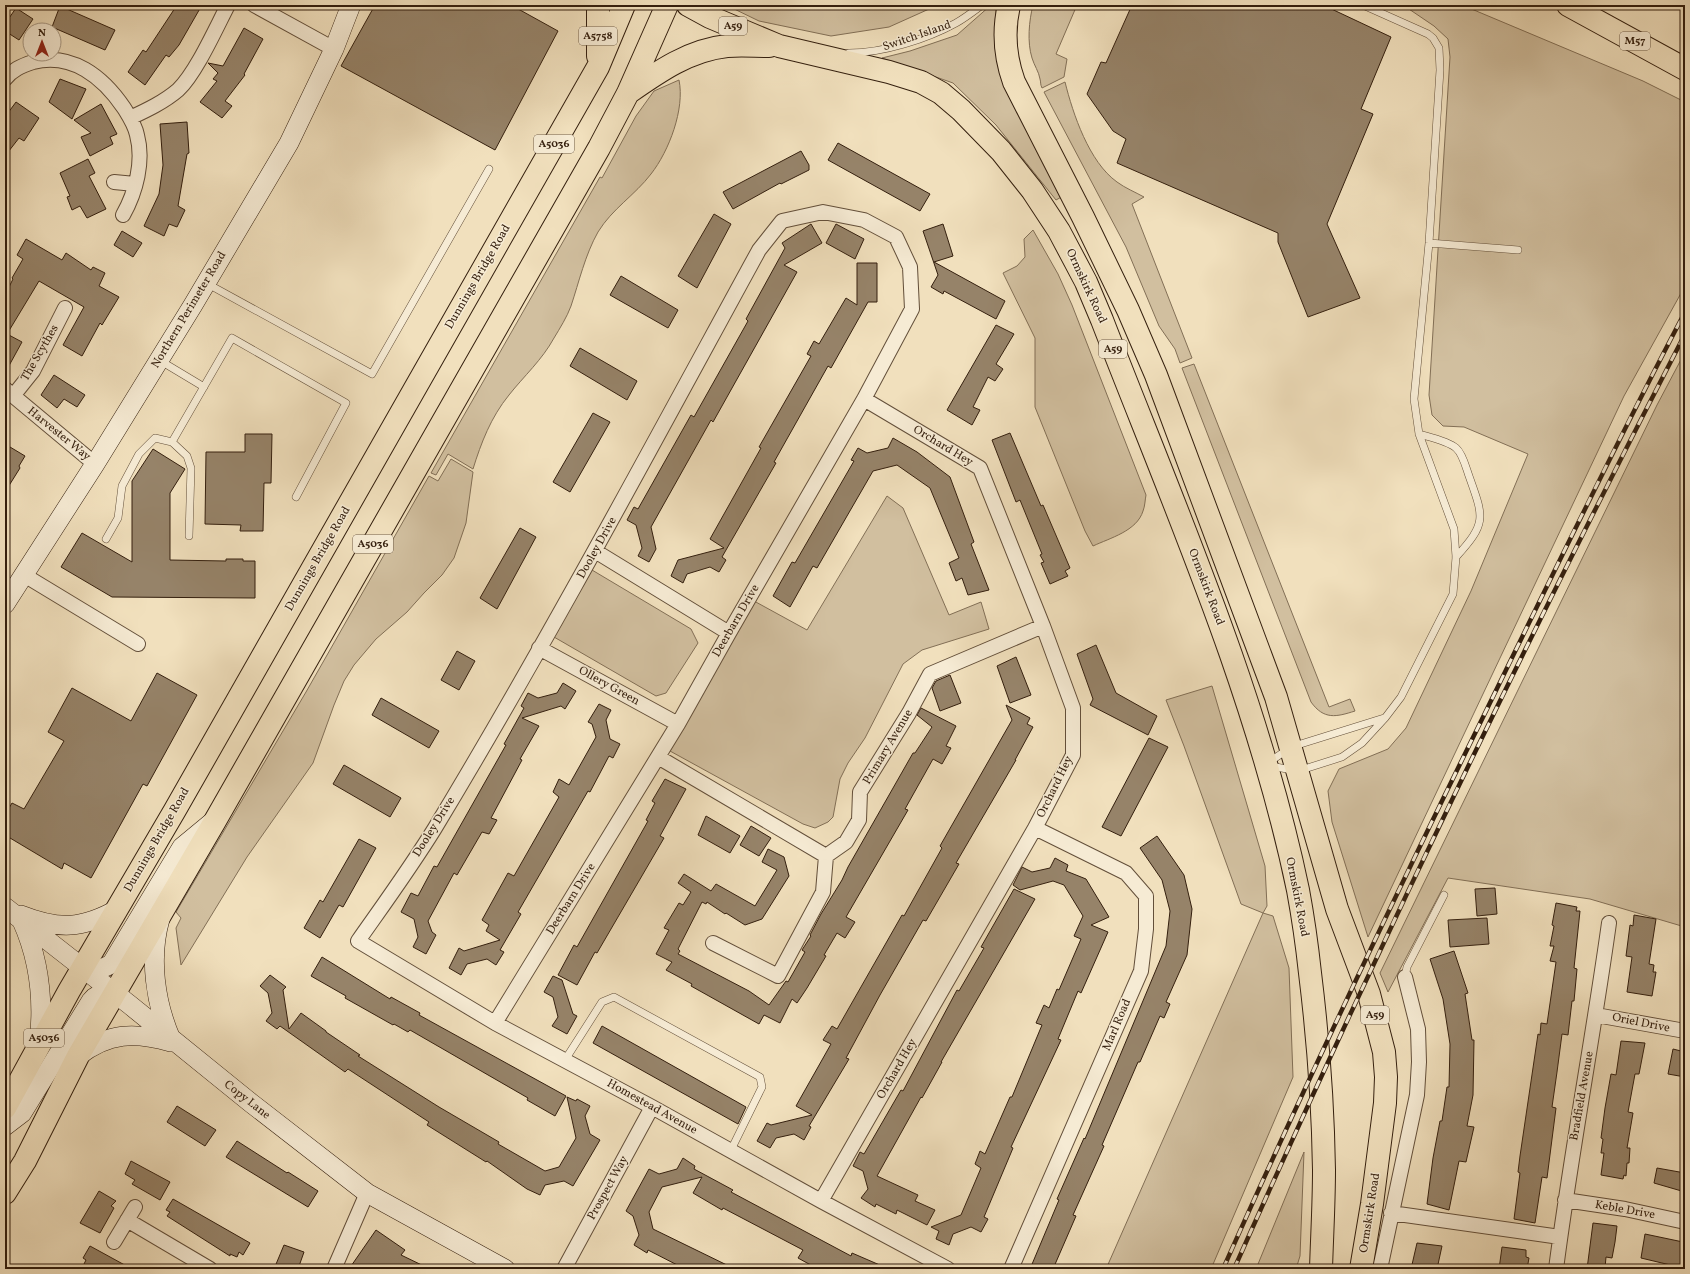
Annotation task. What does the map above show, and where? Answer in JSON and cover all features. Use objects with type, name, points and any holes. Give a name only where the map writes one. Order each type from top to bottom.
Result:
[{"type":"highway","name":"A5758","points":[[598,5],[598,67]]},
{"type":"highway","name":"Dunnings Bridge Road","points":[[5,1108],[69,991],[118,909],[598,67],[624,5]]},
{"type":"highway","name":"A5036","points":[[5,1193],[25,1161],[78,1056],[162,914],[595,154],[628,93],[667,5]]},
{"type":"highway","name":"Switch Island","points":[[688,5],[779,46],[817,54]]},
{"type":"highway","name":"Ormskirk Road","points":[[1009,5],[1005,34],[1006,52],[1009,68],[1014,82],[1118,288],[1156,375],[1276,697],[1337,909],[1369,994],[1384,1052],[1386,1077],[1385,1103],[1372,1204],[1361,1269]]},
{"type":"highway","name":"M57","points":[[1568,5],[1685,69]]},
{"type":"highway","points":[[628,93],[666,67],[690,56],[726,46],[779,46]]},
{"type":"highway","name":"Ormskirk Road","points":[[817,54],[890,72],[921,82],[941,93],[962,110],[1001,151],[1032,190],[1059,231],[1086,282],[1102,320],[1220,624],[1266,765],[1298,892],[1316,1019],[1322,1102],[1324,1172],[1320,1269]]},
{"type":"main road","name":"Northern Perimeter Road","points":[[5,604],[95,464],[289,144],[334,49],[351,5]]},
{"type":"main road","points":[[83,968],[96,970],[108,967],[112,963],[182,847],[216,818]]},
{"type":"main road","points":[[12,912],[42,921],[70,926],[87,923],[118,909]]},
{"type":"main road","points":[[12,912],[33,948],[40,978],[42,1003],[38,1049]]},
{"type":"main road","name":"Copy Lane","points":[[12,912],[251,1103],[367,1193],[505,1269]]},
{"type":"main road","points":[[162,914],[156,944],[156,976],[160,1005],[174,1041]]},
{"type":"main road","points":[[5,1126],[22,1114],[91,1001],[96,996],[103,994],[115,994]]},
{"type":"main road","points":[[78,1056],[99,1042],[128,1034],[174,1041]]},
{"type":"street","points":[[130,118],[156,106],[178,90],[189,76],[228,5]]},
{"type":"street","points":[[254,5],[334,49]]},
{"type":"street","points":[[5,79],[11,71],[25,64],[43,60],[61,61],[80,66],[98,77],[117,98],[130,118],[137,135],[140,155],[132,200],[123,215]]},
{"type":"street","points":[[114,182],[135,184]]},
{"type":"street","name":"Dooley Drive","points":[[358,941],[434,830],[540,648],[595,551],[759,250],[782,220],[823,212],[864,220]]},
{"type":"street","name":"Deerbarn Drive","points":[[495,1023],[678,724],[864,399],[912,309],[910,267],[896,236],[864,220]]},
{"type":"street","name":"The Scythes","points":[[9,393],[33,371],[65,308]]},
{"type":"street","name":"Harvester Way","points":[[9,393],[95,464]]},
{"type":"street","name":"Orchard Hey","points":[[821,1201],[1035,828],[1073,755],[1073,708],[1043,626],[980,468],[864,399]]},
{"type":"street","points":[[595,551],[729,633]]},
{"type":"street","points":[[24,575],[138,644]]},
{"type":"street","name":"Primary Avenue","points":[[826,856],[846,842],[859,820],[860,792],[909,713],[930,674],[1043,626]]},
{"type":"street","name":"Ollery Green","points":[[540,648],[678,724]]},
{"type":"street","points":[[658,757],[826,856],[823,892],[778,976],[713,943]]},
{"type":"street","name":"Marl Road","points":[[1011,1269],[1141,971],[1146,929],[1146,896],[1126,872],[1035,828]]},
{"type":"street","name":"Bradfield Avenue","points":[[1556,1269],[1565,1200],[1596,1015],[1609,923]]},
{"type":"street","name":"Homestead Avenue","points":[[358,941],[495,1023],[948,1269]]},
{"type":"street","points":[[1380,1269],[1417,1095],[1419,1062],[1418,1029],[1405,977]]},
{"type":"street","name":"Oriel Drive","points":[[1596,1015],[1685,1031]]},
{"type":"street","name":"Prospect Way","points":[[564,1269],[652,1107]]},
{"type":"street","points":[[334,1269],[367,1193]]},
{"type":"street","name":"Keble Drive","points":[[1565,1200],[1625,1209],[1685,1222]]},
{"type":"street","points":[[114,1242],[135,1207]]},
{"type":"street","points":[[1391,1213],[1560,1237]]},
{"type":"street","points":[[127,1220],[210,1269]]},
{"type":"lane","name":"Switch Island","points":[[817,54],[854,53],[885,49],[939,31],[957,22],[982,5]]},
{"type":"lane","points":[[1266,765],[1298,771],[1342,757],[1362,743],[1385,718],[1401,697],[1453,594],[1456,557],[1454,529],[1419,434],[1414,399],[1429,243],[1440,70],[1439,48],[1434,38],[1428,34],[1363,5]]},
{"type":"lane","points":[[206,283],[372,374],[489,169]]},
{"type":"lane","points":[[1429,243],[1518,250]]},
{"type":"lane","points":[[172,442],[232,338],[346,403],[296,497]]},
{"type":"lane","points":[[159,360],[204,387]]},
{"type":"lane","points":[[1419,434],[1439,440],[1457,448],[1464,460],[1481,509],[1479,527],[1472,540],[1456,557]]},
{"type":"lane","points":[[106,539],[118,518],[122,486],[139,454],[155,438],[172,442],[187,456],[191,468],[190,536]]},
{"type":"lane","points":[[1266,765],[1291,747],[1385,718]]},
{"type":"lane","points":[[1405,977],[1407,968],[1444,895]]},
{"type":"lane","points":[[565,1060],[602,1002],[614,996],[760,1077],[762,1087],[731,1150]]},
{"type":"shaded area","points":[[726,5],[938,5],[889,27],[831,36],[759,21]]},
{"type":"shaded area","points":[[991,5],[996,5],[996,40],[1010,98],[1065,195],[1056,200],[996,125],[953,83],[882,58],[910,51],[957,35]]},
{"type":"shaded area","points":[[1033,5],[1077,5],[1056,54],[1067,59],[1064,77],[1042,88],[1029,45],[1030,18]]},
{"type":"shaded area","points":[[1403,5],[1462,5],[1643,81],[1685,102],[1685,286],[1624,396],[1368,937],[1332,822],[1328,791],[1339,769],[1388,749],[1406,728],[1471,591],[1528,454],[1464,427],[1443,426],[1432,415],[1429,395],[1450,57],[1448,39],[1434,26]]},
{"type":"shaded area","points":[[679,80],[680,104],[678,116],[664,154],[658,165],[645,182],[610,216],[598,232],[586,259],[571,306],[565,318],[544,354],[509,395],[497,412],[483,440],[473,469],[448,454],[436,475],[431,473],[600,177],[602,178],[636,116],[654,91]]},
{"type":"shaded area","points":[[1065,82],[1078,122],[1090,150],[1098,162],[1117,182],[1144,197],[1132,204],[1192,358],[1180,363],[1175,349],[1159,326],[1126,247],[1044,92]]},
{"type":"shaded area","points":[[1033,230],[1058,274],[1072,305],[1146,495],[1143,511],[1135,524],[1115,537],[1093,546],[1085,531],[1035,407],[1035,338],[1003,273],[1017,266],[1025,257],[1024,239]]},
{"type":"shaded area","points":[[1685,352],[1685,927],[1590,899],[1448,878],[1388,992],[1380,973],[1657,405]]},
{"type":"shaded area","points":[[1194,364],[1329,707],[1350,699],[1355,711],[1342,715],[1331,716],[1321,712],[1311,702],[1182,368]]},
{"type":"shaded area","points":[[451,459],[473,472],[466,523],[454,558],[442,575],[407,612],[376,639],[354,665],[344,681],[313,763],[247,857],[181,965],[176,928],[181,918],[176,912],[306,692],[429,476],[438,481]]},
{"type":"shaded area","points":[[887,496],[903,508],[949,615],[981,602],[989,629],[922,650],[903,664],[865,738],[848,763],[840,779],[833,817],[828,822],[815,828],[803,824],[670,751],[754,601],[807,630]]},
{"type":"shaded area","points":[[592,570],[691,629],[698,643],[666,693],[656,696],[554,637]]},
{"type":"shaded area","points":[[1212,686],[1265,866],[1267,906],[1263,913],[1241,904],[1166,700]]},
{"type":"shaded area","points":[[1263,913],[1273,916],[1289,968],[1293,1077],[1211,1269],[1106,1269]]},
{"type":"shaded area","points":[[1304,1152],[1300,1256],[1296,1269],[1256,1269]]},
{"type":"building","points":[[177,5],[202,5],[179,45],[169,57],[166,55],[145,85],[128,72],[143,50],[146,52]]},
{"type":"building","points":[[375,5],[511,5],[558,31],[495,150],[341,66]]},
{"type":"building","points":[[1132,5],[1323,5],[1391,37],[1361,109],[1373,114],[1327,224],[1360,298],[1308,317],[1278,242],[1278,233],[1117,163],[1126,139],[1113,131],[1087,94],[1101,62],[1106,63]]},
{"type":"building","points":[[60,6],[115,30],[105,50],[62,31],[62,22],[54,22]]},
{"type":"building","points":[[16,8],[33,19],[31,22],[22,22],[22,36],[19,40],[5,31],[5,24]]},
{"type":"building","points":[[244,28],[263,39],[244,74],[245,75],[225,101],[232,106],[222,118],[200,102],[217,81],[213,79],[218,73],[208,63],[223,66]]},
{"type":"building","points":[[60,79],[86,89],[72,119],[49,102]]},
{"type":"building","points":[[16,102],[39,118],[24,141],[19,138],[5,156],[5,117]]},
{"type":"building","points":[[101,104],[117,134],[110,137],[113,144],[90,156],[81,137],[91,133],[74,120]]},
{"type":"building","points":[[187,122],[189,153],[187,154],[178,206],[185,210],[177,227],[169,224],[164,236],[144,226],[159,194],[163,165],[160,124]]},
{"type":"building","points":[[838,143],[930,194],[920,211],[828,160]]},
{"type":"building","points":[[801,151],[809,165],[809,170],[781,184],[780,183],[733,209],[723,192]]},
{"type":"building","points":[[88,159],[95,173],[89,176],[106,209],[87,218],[80,206],[72,210],[67,197],[70,196],[60,173]]},
{"type":"building","points":[[714,214],[731,224],[697,288],[678,276]]},
{"type":"building","points":[[811,224],[822,243],[784,265],[797,272],[713,422],[711,420],[651,527],[656,549],[649,562],[638,556],[642,548],[636,525],[627,520],[634,507],[638,509],[691,415],[694,417],[748,321],[746,319],[785,248],[782,243]]},
{"type":"building","points":[[836,224],[864,239],[855,259],[826,243]]},
{"type":"building","points":[[943,224],[953,256],[934,262],[1005,301],[996,319],[944,291],[943,294],[931,287],[938,275],[923,231]]},
{"type":"building","points":[[122,231],[142,243],[133,257],[114,245]]},
{"type":"building","points":[[26,239],[62,260],[66,253],[91,270],[93,267],[105,273],[99,286],[119,297],[102,325],[100,323],[82,356],[63,345],[84,307],[39,281],[7,334],[22,342],[5,373],[5,295],[13,279],[12,278],[23,259],[17,255]]},
{"type":"building","points":[[857,263],[877,263],[877,302],[868,302],[831,368],[828,366],[774,462],[776,463],[722,557],[726,560],[719,572],[710,567],[687,574],[683,583],[671,576],[678,560],[724,548],[710,539],[761,448],[759,447],[811,356],[807,354],[814,341],[819,344],[846,298],[857,305]]},
{"type":"building","points":[[621,276],[678,310],[668,328],[610,295]]},
{"type":"building","points":[[996,325],[1014,334],[996,364],[1003,369],[995,381],[988,377],[973,407],[980,410],[972,425],[947,410]]},
{"type":"building","points":[[580,348],[637,381],[627,400],[570,366]]},
{"type":"building","points":[[54,375],[85,395],[77,407],[64,399],[57,408],[41,395]]},
{"type":"building","points":[[593,413],[610,422],[570,492],[553,482]]},
{"type":"building","points":[[1010,433],[1041,506],[1043,505],[1070,568],[1065,571],[1068,576],[1050,584],[1041,563],[1044,562],[1040,555],[1042,554],[1020,500],[1016,502],[992,440]]},
{"type":"building","points":[[245,434],[272,434],[271,483],[264,483],[263,531],[240,531],[241,525],[205,524],[206,452],[245,452]]},
{"type":"building","points":[[893,438],[917,452],[950,477],[974,542],[971,544],[989,590],[968,595],[962,578],[956,581],[949,563],[959,558],[930,488],[897,465],[873,471],[817,568],[813,566],[790,607],[773,596],[792,562],[795,563],[854,461],[851,460],[858,448],[867,453],[888,448]]},
{"type":"building","points":[[5,444],[25,456],[19,466],[20,468],[5,492]]},
{"type":"building","points":[[153,449],[185,469],[170,493],[170,560],[226,561],[226,559],[243,559],[243,561],[255,561],[255,598],[112,597],[61,567],[82,533],[132,562],[132,481]]},
{"type":"building","points":[[520,528],[536,537],[497,609],[480,598]]},
{"type":"building","points":[[1096,645],[1116,693],[1157,716],[1148,735],[1090,705],[1093,699],[1077,654]]},
{"type":"building","points":[[457,651],[475,661],[459,690],[441,680]]},
{"type":"building","points":[[1016,657],[1031,695],[1010,703],[997,666]]},
{"type":"building","points":[[157,673],[197,695],[147,786],[143,784],[91,878],[64,863],[62,869],[5,835],[5,815],[12,803],[24,809],[64,741],[48,732],[72,688],[131,721]]},
{"type":"building","points":[[950,675],[961,703],[940,711],[932,688],[936,681]]},
{"type":"building","points":[[563,683],[576,691],[565,709],[561,706],[522,718],[539,726],[520,759],[522,760],[491,818],[497,820],[489,834],[482,832],[457,875],[454,873],[428,921],[432,932],[436,935],[426,954],[413,947],[418,937],[414,919],[401,912],[411,893],[418,896],[434,866],[437,867],[506,745],[504,744],[524,708],[521,706],[528,693],[538,698],[557,693]]},
{"type":"building","points":[[381,698],[439,731],[429,748],[372,715]]},
{"type":"building","points":[[599,704],[611,710],[606,720],[610,739],[620,744],[613,758],[609,756],[590,792],[588,791],[518,912],[521,914],[500,950],[504,952],[496,965],[487,959],[467,964],[461,975],[449,968],[459,948],[464,951],[500,940],[486,931],[489,925],[482,920],[508,873],[514,876],[559,797],[553,792],[559,779],[569,785],[596,737],[592,724],[588,722]]},
{"type":"building","points":[[1006,705],[1030,718],[1027,724],[1033,727],[1016,760],[956,863],[959,864],[926,921],[923,920],[880,995],[846,1058],[849,1059],[809,1126],[811,1127],[804,1140],[794,1134],[776,1138],[770,1148],[757,1141],[767,1123],[771,1125],[812,1115],[796,1106],[831,1044],[823,1040],[832,1026],[837,1029],[902,915],[904,916],[942,848],[940,846],[1012,720]]},
{"type":"building","points":[[921,708],[956,726],[946,746],[951,748],[942,764],[933,759],[905,809],[908,810],[846,917],[855,922],[845,938],[837,933],[824,955],[826,956],[807,988],[797,1003],[792,999],[780,1023],[764,1015],[759,1024],[691,986],[692,984],[666,970],[672,962],[656,954],[669,930],[664,928],[679,903],[683,905],[691,892],[678,883],[684,874],[711,891],[716,884],[755,906],[777,870],[762,862],[768,849],[784,857],[789,876],[762,919],[745,925],[707,902],[706,904],[702,902],[678,949],[680,951],[678,954],[749,991],[769,1005],[786,981],[788,982],[805,952],[802,950],[811,936],[810,935],[821,914],[842,880],[913,753],[915,753],[932,727],[917,715]]},
{"type":"building","points":[[1149,738],[1168,747],[1121,836],[1102,827]]},
{"type":"building","points":[[344,765],[401,798],[390,817],[333,784]]},
{"type":"building","points":[[665,779],[686,789],[660,836],[664,838],[597,953],[595,952],[577,985],[558,975],[574,945],[577,947],[648,821],[646,820],[655,803],[652,801]]},
{"type":"building","points":[[706,816],[740,836],[730,853],[698,835]]},
{"type":"building","points":[[751,826],[771,838],[759,856],[740,845]]},
{"type":"building","points":[[1157,836],[1184,875],[1192,909],[1187,955],[1166,1002],[1170,1004],[1164,1018],[1160,1016],[1140,1062],[1138,1062],[1102,1145],[1104,1146],[1073,1215],[1076,1216],[1053,1269],[1030,1269],[1059,1200],[1057,1199],[1084,1138],[1085,1139],[1166,946],[1170,911],[1162,880],[1140,848]]},
{"type":"building","points":[[359,839],[376,848],[343,907],[339,905],[320,938],[304,928],[320,900],[323,902]]},
{"type":"building","points":[[1055,858],[1068,865],[1066,871],[1086,879],[1109,917],[1091,925],[1108,932],[1081,993],[1078,991],[1058,1039],[1061,1040],[1011,1147],[1013,1148],[984,1217],[988,1219],[981,1232],[971,1227],[953,1234],[949,1245],[936,1239],[939,1231],[931,1227],[961,1215],[981,1168],[975,1164],[980,1151],[985,1154],[1010,1097],[1012,1097],[1042,1025],[1036,1023],[1044,1005],[1049,1008],[1057,989],[1059,990],[1081,939],[1074,936],[1083,916],[1064,885],[1053,881],[1020,890],[1013,885],[1022,867],[1032,872],[1050,868]]},
{"type":"building","points":[[1495,888],[1497,914],[1477,916],[1475,889]]},
{"type":"building","points":[[1014,889],[1035,899],[877,1176],[918,1195],[915,1201],[935,1210],[927,1225],[897,1210],[896,1214],[876,1204],[875,1207],[861,1198],[868,1189],[863,1171],[853,1166],[860,1152],[864,1154],[901,1090],[903,1091],[957,990],[959,991],[984,948],[981,947]]},
{"type":"building","points":[[1556,903],[1577,907],[1576,911],[1580,911],[1574,968],[1577,969],[1574,1001],[1572,1001],[1568,1035],[1562,1034],[1552,1107],[1556,1108],[1547,1178],[1542,1177],[1535,1223],[1514,1219],[1520,1173],[1518,1172],[1520,1156],[1538,1034],[1540,1035],[1541,1023],[1547,1024],[1556,962],[1550,961],[1554,946],[1550,946]]},
{"type":"building","points":[[1634,915],[1656,919],[1649,964],[1654,965],[1653,972],[1656,972],[1652,996],[1627,992],[1632,957],[1626,956],[1630,925],[1633,926]]},
{"type":"building","points":[[1487,918],[1489,944],[1450,947],[1448,920]]},
{"type":"building","points":[[1454,951],[1468,993],[1465,994],[1472,1040],[1474,1040],[1473,1095],[1467,1126],[1474,1127],[1466,1162],[1459,1161],[1449,1210],[1427,1204],[1433,1158],[1440,1121],[1442,1121],[1447,1087],[1449,1087],[1450,1044],[1443,999],[1430,959]]},
{"type":"building","points":[[322,957],[390,999],[391,997],[420,1013],[419,1015],[566,1096],[555,1116],[527,1100],[528,1098],[410,1030],[408,1032],[394,1024],[393,1025],[345,998],[346,996],[311,976]]},
{"type":"building","points":[[270,975],[286,987],[283,990],[289,1029],[301,1013],[360,1055],[358,1056],[439,1107],[499,1142],[498,1144],[545,1171],[559,1167],[576,1138],[567,1097],[576,1101],[577,1099],[590,1106],[585,1116],[590,1134],[600,1140],[573,1186],[564,1181],[545,1185],[540,1195],[527,1189],[487,1161],[486,1162],[427,1125],[429,1122],[348,1069],[345,1072],[280,1026],[277,1029],[266,1021],[272,1013],[268,993],[260,986]]},
{"type":"building","points":[[553,976],[562,980],[573,1014],[577,1016],[567,1034],[552,1026],[558,1017],[553,997],[544,992]]},
{"type":"building","points":[[602,1026],[746,1107],[738,1124],[593,1043]]},
{"type":"building","points":[[1621,1041],[1645,1043],[1639,1074],[1635,1074],[1628,1112],[1633,1113],[1627,1148],[1630,1148],[1629,1163],[1627,1163],[1626,1176],[1624,1175],[1623,1179],[1601,1175],[1604,1153],[1601,1153],[1603,1139],[1601,1138],[1605,1108],[1611,1074],[1616,1075]]},
{"type":"building","points":[[1673,1049],[1685,1052],[1685,1077],[1668,1074]]},
{"type":"building","points":[[177,1106],[216,1130],[205,1146],[167,1122]]},
{"type":"building","points":[[237,1141],[318,1191],[308,1207],[226,1157]]},
{"type":"building","points":[[683,1158],[695,1166],[694,1169],[733,1190],[731,1192],[851,1256],[852,1253],[889,1269],[818,1269],[798,1258],[803,1250],[723,1208],[722,1210],[693,1193],[702,1177],[662,1187],[649,1212],[653,1229],[735,1269],[685,1269],[648,1250],[647,1253],[634,1245],[639,1235],[633,1216],[626,1211],[649,1169],[659,1174],[677,1169]]},
{"type":"building","points":[[131,1161],[170,1182],[160,1200],[132,1184],[135,1180],[125,1174]]},
{"type":"building","points":[[1657,1168],[1685,1173],[1685,1192],[1654,1183]]},
{"type":"building","points":[[99,1191],[116,1201],[111,1206],[114,1208],[100,1233],[80,1223]]},
{"type":"building","points":[[173,1199],[250,1243],[243,1255],[239,1252],[237,1257],[230,1254],[230,1256],[167,1216],[170,1212],[166,1210]]},
{"type":"building","points":[[1593,1223],[1617,1226],[1612,1258],[1606,1257],[1605,1268],[1600,1267],[1599,1269],[1587,1269]]},
{"type":"building","points":[[376,1230],[405,1250],[401,1255],[430,1269],[349,1269]]},
{"type":"building","points":[[1645,1234],[1683,1242],[1683,1244],[1685,1244],[1685,1257],[1683,1268],[1641,1258]]},
{"type":"building","points":[[1417,1243],[1442,1246],[1437,1269],[1411,1269]]},
{"type":"building","points":[[284,1245],[304,1252],[298,1269],[274,1269]]},
{"type":"building","points":[[90,1246],[132,1269],[93,1269],[84,1264],[86,1260],[83,1258]]},
{"type":"building","points":[[1502,1247],[1526,1250],[1526,1257],[1529,1258],[1527,1269],[1499,1269]]},
{"type":"railway","points":[[1223,1269],[1319,1058],[1419,848],[1584,510],[1685,312]]},
{"type":"railway","points":[[1234,1269],[1287,1151],[1453,798],[1567,565],[1685,334]]}]
